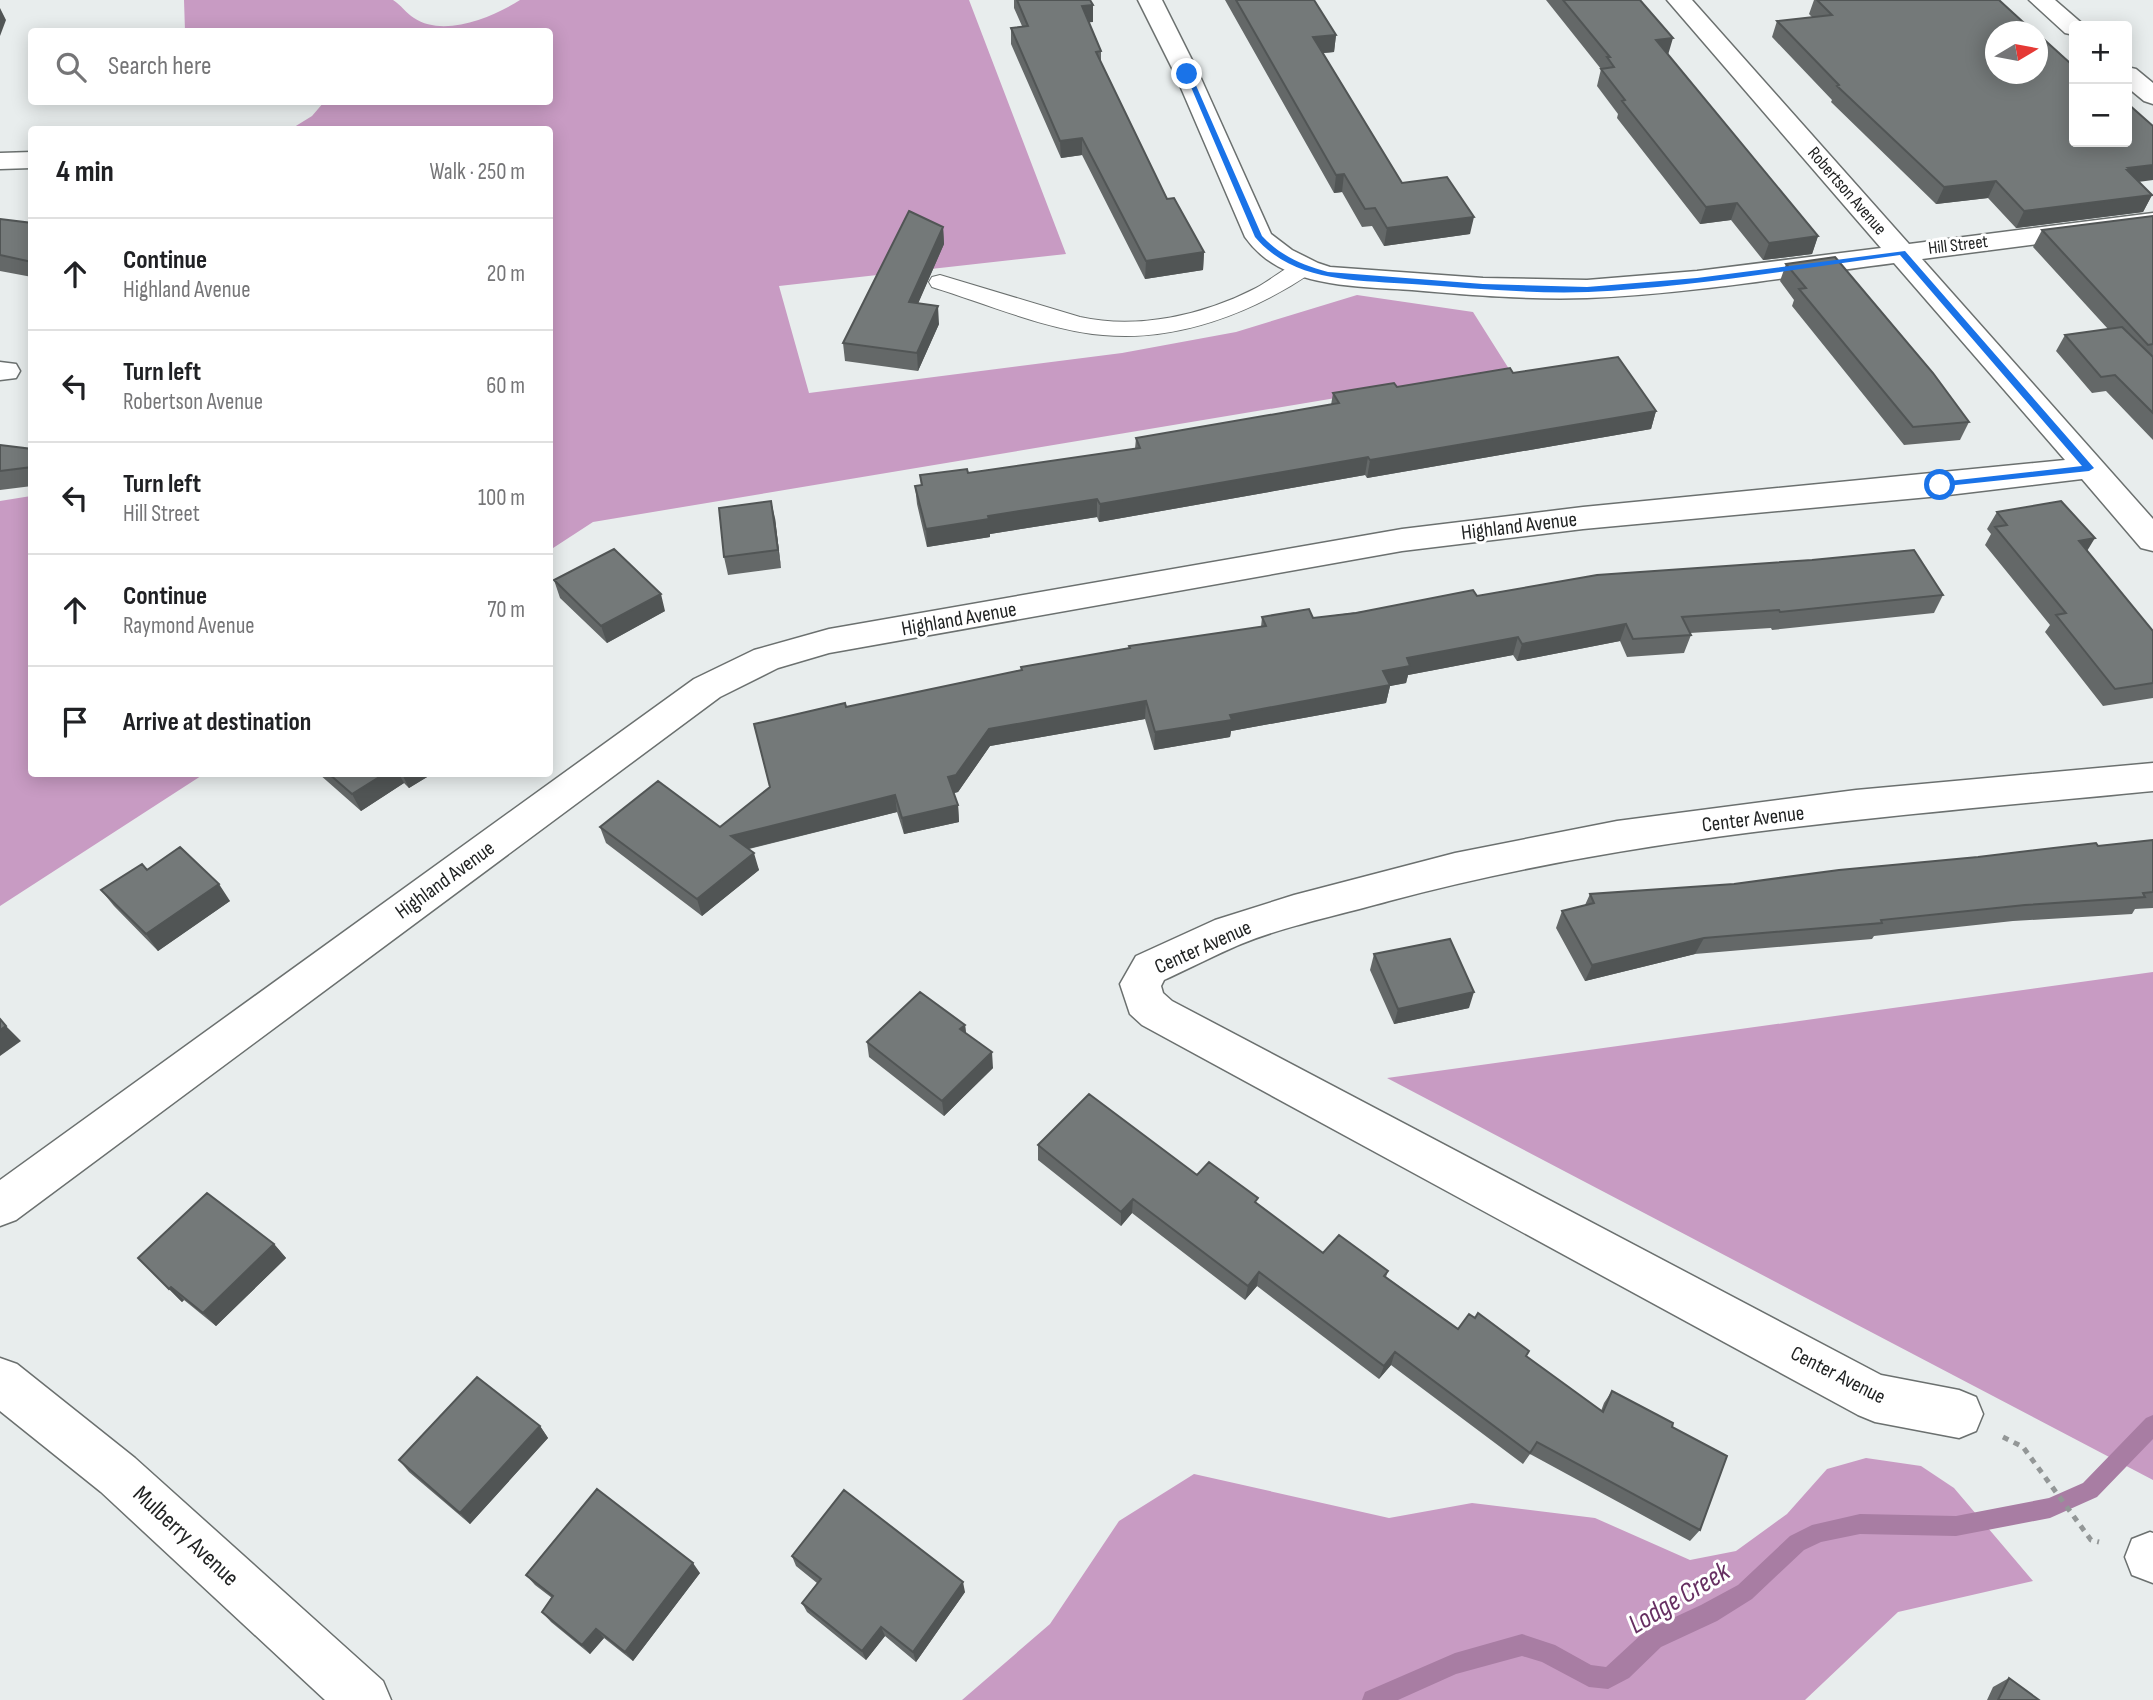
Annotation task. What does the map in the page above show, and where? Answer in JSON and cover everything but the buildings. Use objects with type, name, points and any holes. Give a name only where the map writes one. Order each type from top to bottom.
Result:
[{"type":"street","name":"Hill Street","points":[[1150,0],[1187,74],[1259,237],[1274,253],[1303,268],[1328,275],[1483,287],[1587,289],[1697,280],[2153,221]]},
{"type":"street","name":"Robertson Avenue","points":[[1679,0],[2153,540]]},
{"type":"street","points":[[2041,0],[2069,24]]},
{"type":"street","points":[[2132,78],[2153,96]]},
{"type":"street","points":[[0,161],[28,160]]},
{"type":"street","name":"Highland Avenue","points":[[0,1206],[707,688],[766,659],[829,642],[1402,540],[1583,518],[1940,485],[2089,468]]},
{"type":"street","name":"Center Avenue","points":[[1959,1414],[1875,1398],[1157,1013],[1144,1002],[1140,984],[1150,968],[1229,932],[1294,911],[1455,868],[1616,836],[1856,805],[2153,777]]},
{"type":"street","name":"Mulberry Avenue","points":[[0,1381],[118,1475],[364,1700]]},
{"type":"lane","points":[[940,282],[1101,329],[1137,328],[1196,320],[1247,303],[1275,289],[1303,268]]},
{"type":"path","points":[[2023,1447],[2091,1540]]},
{"type":"shaded area","points":[[184,0],[393,0],[414,18],[426,24],[454,26],[496,13],[520,0],[969,0],[1066,254],[779,286],[809,393],[1122,353],[1236,332],[1357,295],[1473,312],[1509,369],[593,522],[553,548],[553,126],[296,126],[312,116],[321,105],[553,105],[553,28],[185,28]]},
{"type":"shaded area","points":[[28,496],[28,777],[199,777],[0,906],[0,501]]},
{"type":"shaded area","points":[[2153,972],[2153,1480],[1387,1078]]},
{"type":"shaded area","points":[[1866,1458],[1921,1466],[1954,1488],[2033,1581],[1898,1612],[1805,1700],[962,1700],[1050,1624],[1119,1521],[1194,1474],[1389,1518],[1472,1503],[1595,1518],[1690,1560],[1736,1551],[1787,1514],[1827,1469]]},
{"type":"waterway","name":"Lodge Creek","points":[[1373,1700],[1455,1664],[1522,1645],[1547,1653],[1589,1676],[1608,1678],[1621,1670],[1653,1639],[1709,1613],[1745,1592],[1797,1543],[1819,1532],[1860,1524],[1956,1526],[2050,1508],[2090,1490],[2153,1425]]},
{"type":"route","points":[[1187,74],[1259,237],[1274,253],[1303,268],[1328,275],[1483,287],[1587,289],[1697,280],[1902,253],[2089,468],[1940,485]]}]
